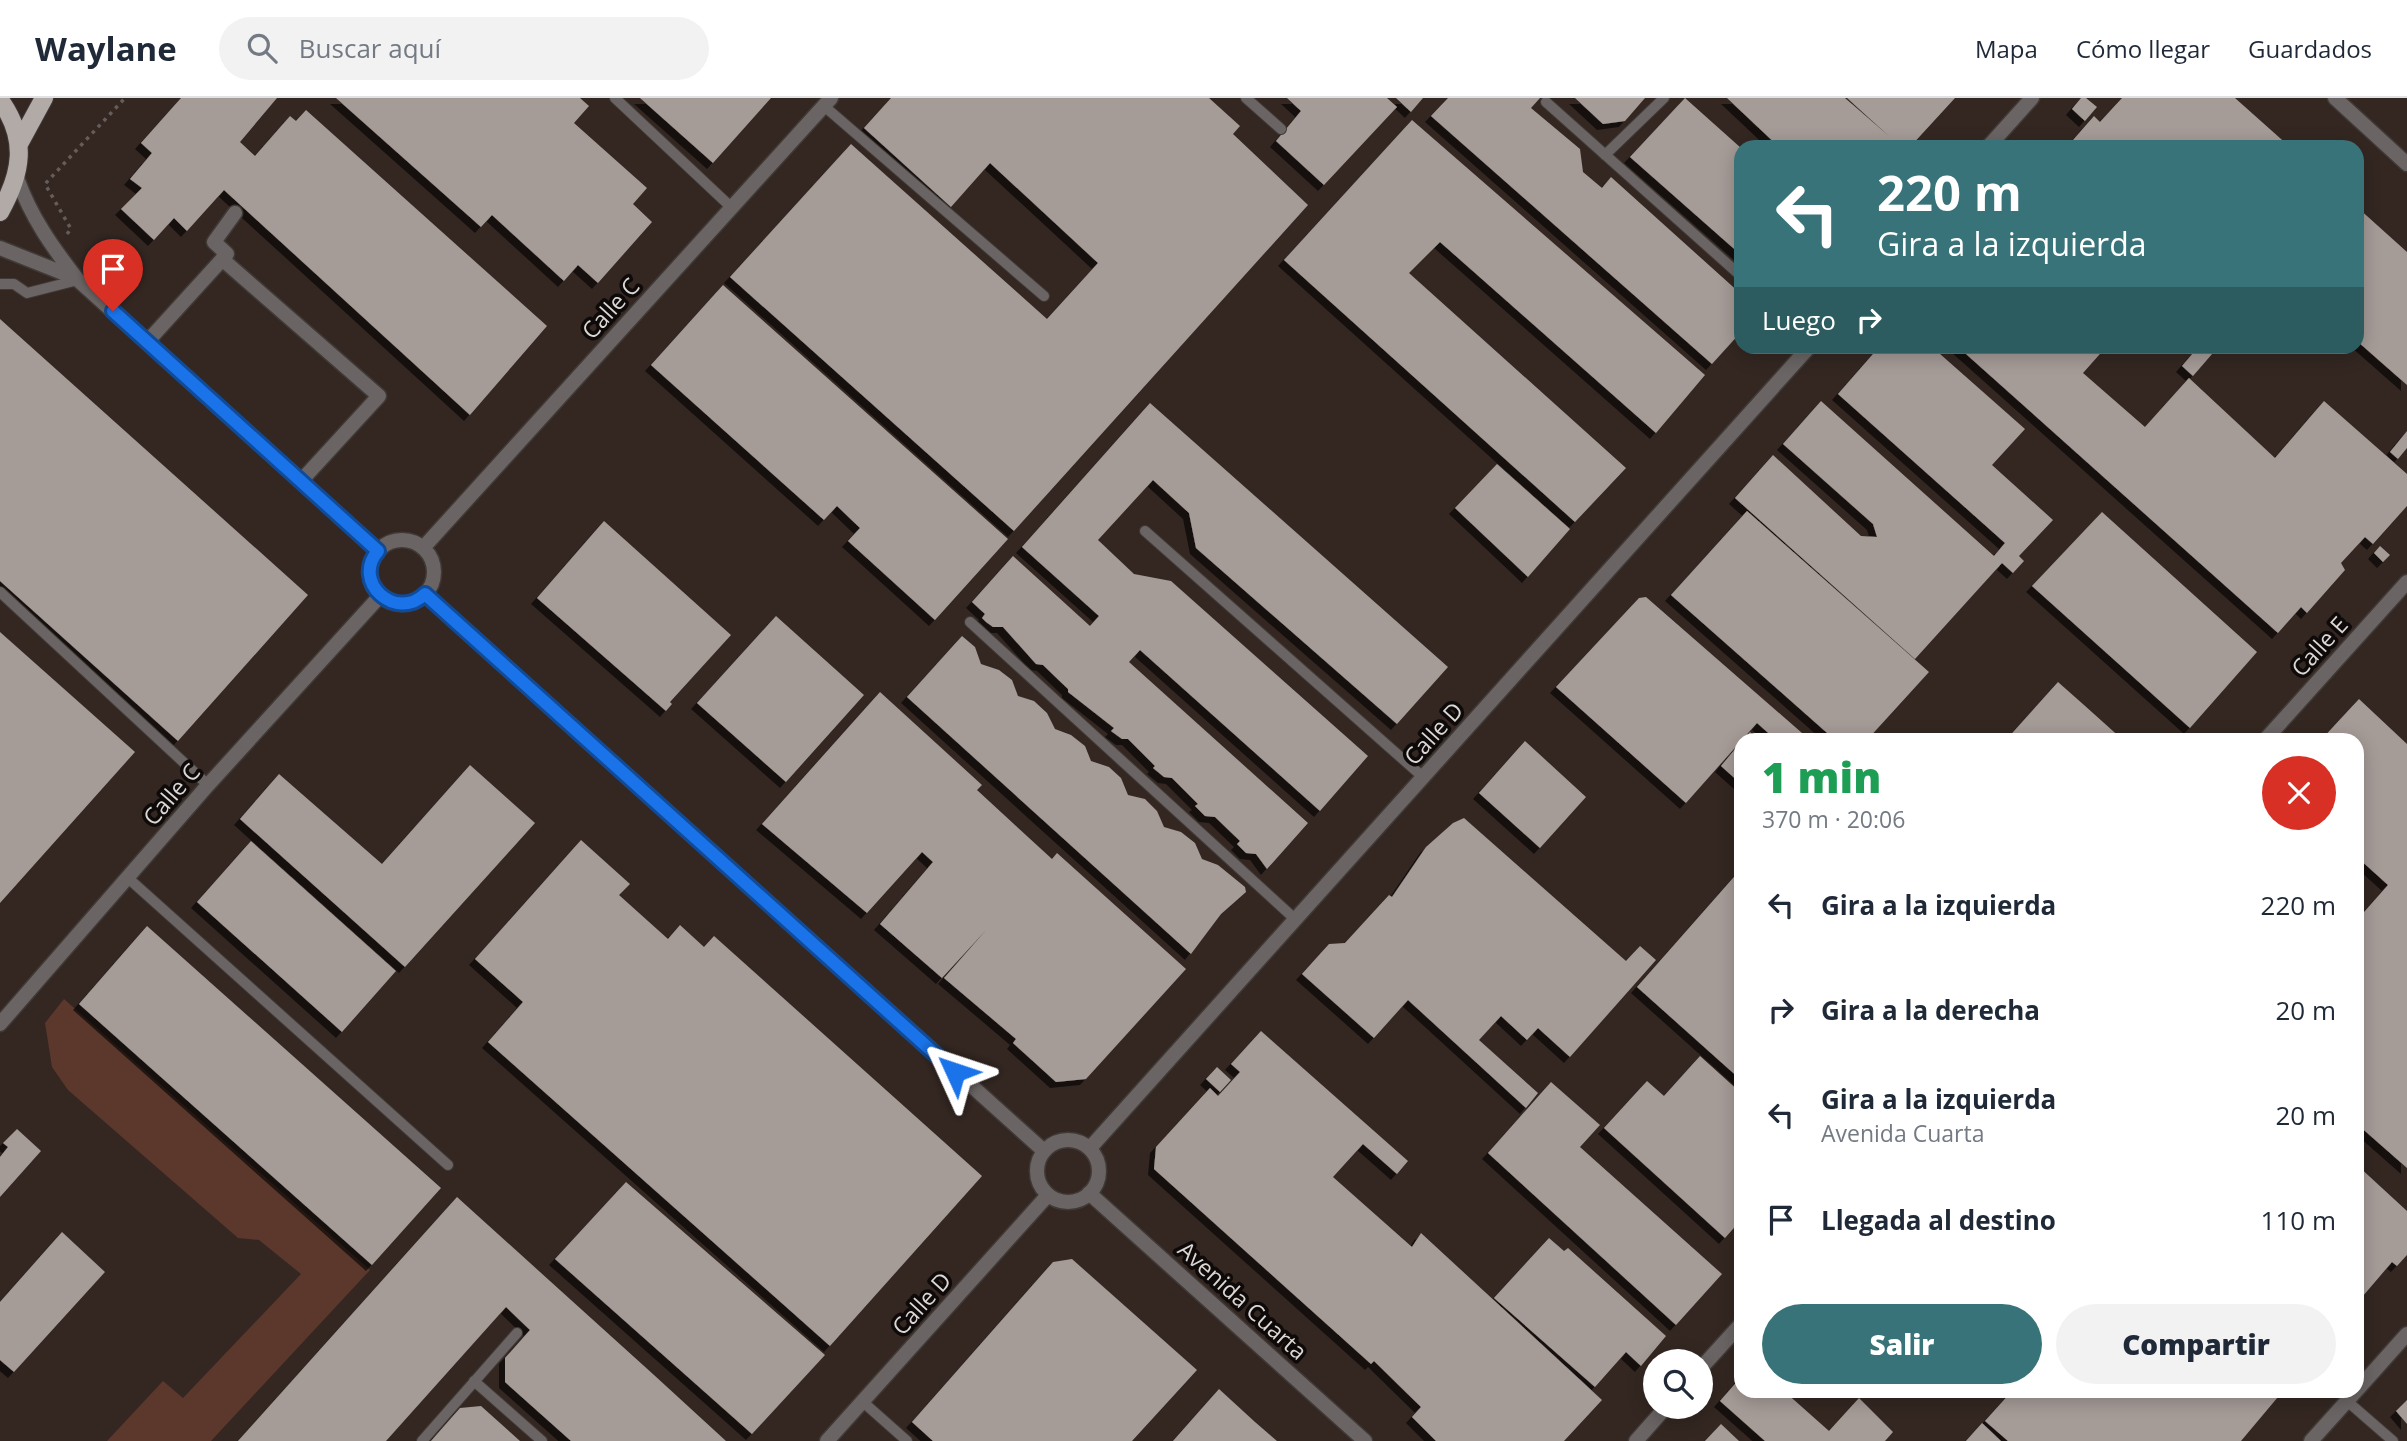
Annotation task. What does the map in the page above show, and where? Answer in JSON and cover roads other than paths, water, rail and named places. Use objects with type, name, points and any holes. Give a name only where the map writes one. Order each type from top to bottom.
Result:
[{"type":"main road","points":[[19,144],[44,98]]},
{"type":"main road","points":[[0,100],[10,114],[19,144],[17,178],[0,212]]},
{"type":"street","points":[[1995,140],[2032,98]]},
{"type":"street","points":[[2334,98],[2407,164]]},
{"type":"street","name":"Calle C","points":[[423,548],[827,102]]},
{"type":"street","points":[[17,178],[28,210],[78,279],[378,551]]},
{"type":"street","points":[[148,342],[227,254],[214,242],[235,214]]},
{"type":"street","points":[[0,248],[41,262],[78,279]]},
{"type":"street","points":[[222,259],[379,396],[301,481]]},
{"type":"street","name":"Calle D","points":[[1090,1148],[1803,354]]},
{"type":"street","points":[[405,540],[423,548],[432,559],[434,574],[425,594],[412,603],[397,604],[380,597],[370,576],[372,561],[378,551],[393,541],[405,540]]},
{"type":"street","name":"Calle E","points":[[2271,733],[2407,582]]},
{"type":"street","points":[[425,594],[1044,1151]]},
{"type":"street","name":"Calle C","points":[[0,1024],[208,785],[380,597]]},
{"type":"street","points":[[1070,1139],[1090,1148],[1099,1170],[1097,1183],[1089,1193],[1071,1202],[1060,1202],[1048,1195],[1037,1175],[1037,1162],[1044,1151],[1058,1140],[1070,1139]]},
{"type":"street","name":"Avenida Cuarta","points":[[1089,1193],[1365,1441]]},
{"type":"street","name":"Calle D","points":[[827,1441],[1048,1195]]},
{"type":"street","points":[[1713,1355],[1734,1332]]},
{"type":"street","points":[[2364,1382],[2407,1334]]},
{"type":"street","points":[[2311,1441],[2349,1398]]},
{"type":"street","points":[[1636,1441],[1655,1419]]},
{"type":"lane","points":[[615,98],[731,207]]},
{"type":"lane","points":[[1246,98],[1281,129]]},
{"type":"lane","points":[[1605,155],[1664,98]]},
{"type":"lane","points":[[827,102],[1044,296]]},
{"type":"lane","points":[[1546,102],[1734,270]]},
{"type":"lane","points":[[0,284],[14,284],[27,293],[78,279]]},
{"type":"lane","points":[[1145,531],[1423,777]]},
{"type":"lane","points":[[0,593],[208,785]]},
{"type":"lane","points":[[970,622],[1296,920]]},
{"type":"lane","points":[[128,878],[448,1165]]},
{"type":"lane","points":[[422,1441],[517,1333]]},
{"type":"lane","points":[[474,1381],[542,1441]]},
{"type":"lane","points":[[2356,1398],[2393,1441]]},
{"type":"lane","points":[[863,1402],[907,1441]]}]
